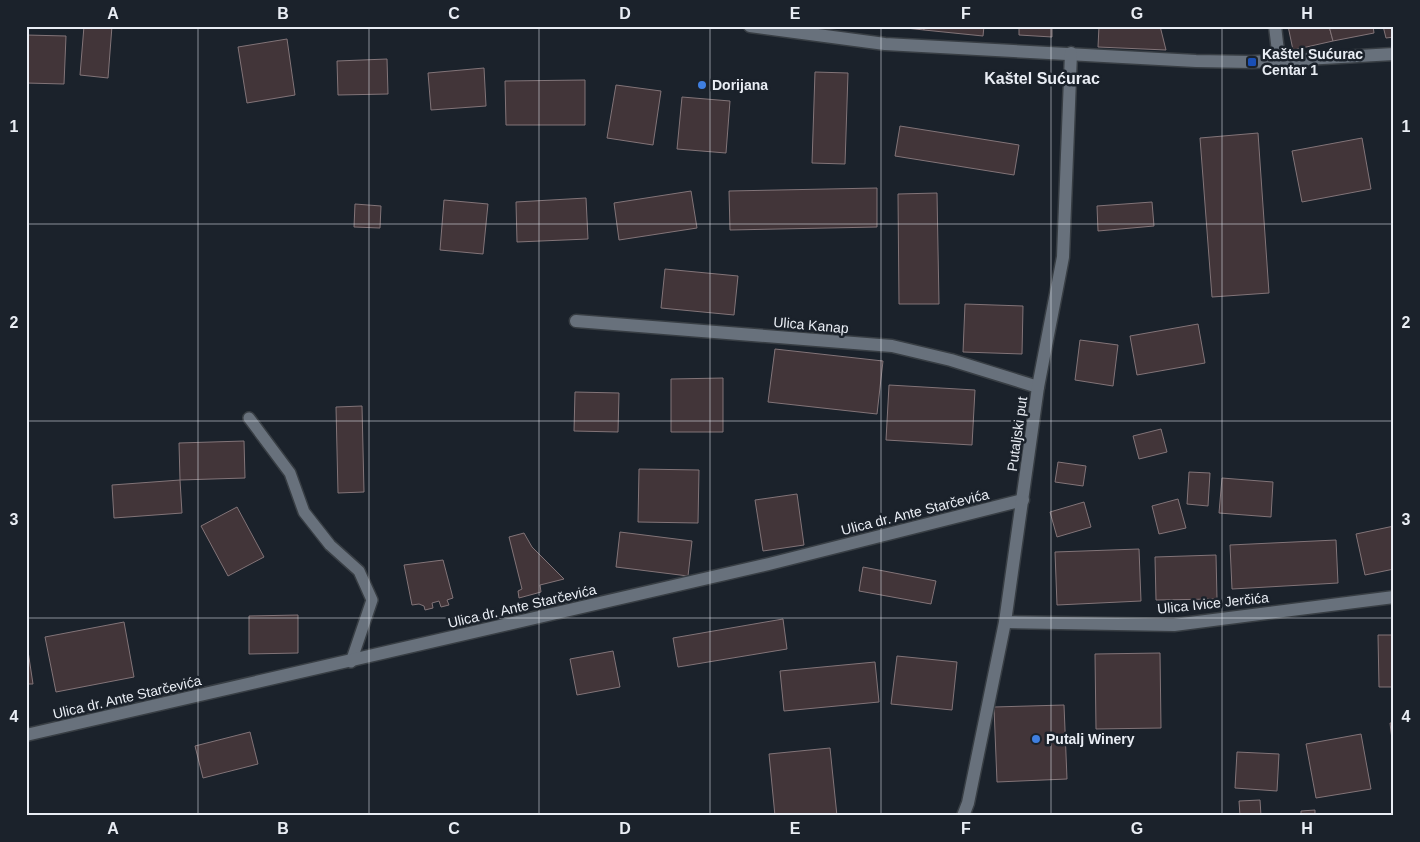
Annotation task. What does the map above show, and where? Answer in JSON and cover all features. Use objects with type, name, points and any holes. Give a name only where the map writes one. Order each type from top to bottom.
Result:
[{"type":"street","points":[[750,26],[885,44],[1196,60],[1279,60],[1394,54]]},
{"type":"street","points":[[1275,26],[1279,60]]},
{"type":"street","name":"Putaljski put","points":[[963,816],[968,802],[1006,622],[1038,387],[1063,257],[1071,53]]},
{"type":"street","name":"Ulica Kanap","points":[[576,321],[892,346],[951,360],[1038,387]]},
{"type":"street","name":"Ulica dr. Ante Starčevića","points":[[26,735],[350,662],[769,564],[1023,500]]},
{"type":"street","name":"Ulica Ivice Jerčića","points":[[1006,622],[1174,625],[1394,597]]},
{"type":"lane","points":[[249,418],[290,473],[304,512],[330,545],[359,571],[372,600],[350,662]]},
{"type":"building","points":[[84,26],[112,26],[108,78],[80,75]]},
{"type":"building","points":[[888,26],[924,26],[924,30]]},
{"type":"building","points":[[924,26],[984,26],[983,36],[924,30]]},
{"type":"building","points":[[1019,26],[1052,26],[1052,37],[1019,35]]},
{"type":"building","points":[[1099,26],[1160,26],[1166,50],[1098,47]]},
{"type":"building","points":[[1288,26],[1329,26],[1333,41],[1293,50]]},
{"type":"building","points":[[1329,26],[1373,26],[1374,33],[1333,41]]},
{"type":"building","points":[[1383,26],[1394,26],[1394,37],[1386,38]]},
{"type":"building","points":[[26,35],[66,36],[64,84],[26,83]]},
{"type":"building","points":[[287,39],[295,95],[247,103],[238,47]]},
{"type":"building","points":[[387,59],[388,94],[338,95],[337,61]]},
{"type":"building","points":[[484,68],[486,106],[431,110],[428,73]]},
{"type":"building","points":[[815,72],[848,73],[845,164],[812,163]]},
{"type":"building","points":[[585,80],[585,125],[506,125],[505,81]]},
{"type":"building","points":[[616,85],[661,91],[653,145],[607,138]]},
{"type":"building","points":[[682,97],[730,101],[726,153],[677,149]]},
{"type":"building","points":[[900,126],[1019,145],[1014,175],[895,156]]},
{"type":"building","points":[[1258,133],[1269,293],[1212,297],[1200,138]]},
{"type":"building","points":[[1362,138],[1371,189],[1302,202],[1292,151]]},
{"type":"building","points":[[877,188],[877,227],[730,230],[729,191]]},
{"type":"building","points":[[691,191],[697,228],[619,240],[614,203]]},
{"type":"building","points":[[937,193],[939,304],[899,304],[898,194]]},
{"type":"building","points":[[586,198],[588,239],[517,242],[516,202]]},
{"type":"building","points":[[444,200],[488,204],[483,254],[440,250]]},
{"type":"building","points":[[1152,202],[1154,226],[1098,231],[1097,206]]},
{"type":"building","points":[[355,204],[381,206],[380,228],[354,227]]},
{"type":"building","points":[[665,269],[738,276],[734,315],[661,308]]},
{"type":"building","points":[[965,304],[1023,306],[1022,354],[963,352]]},
{"type":"building","points":[[1198,324],[1205,363],[1137,375],[1130,336]]},
{"type":"building","points":[[1080,340],[1118,345],[1113,386],[1075,380]]},
{"type":"building","points":[[775,349],[883,361],[877,414],[768,402]]},
{"type":"building","points":[[723,378],[723,432],[671,432],[671,379]]},
{"type":"building","points":[[889,385],[975,390],[972,445],[886,440]]},
{"type":"building","points":[[575,392],[619,393],[618,432],[574,431]]},
{"type":"building","points":[[362,406],[364,492],[338,493],[336,407]]},
{"type":"building","points":[[1161,429],[1167,452],[1139,459],[1133,436]]},
{"type":"building","points":[[244,441],[245,478],[180,480],[179,443]]},
{"type":"building","points":[[1058,462],[1086,466],[1083,486],[1055,482]]},
{"type":"building","points":[[639,469],[699,470],[698,523],[638,522]]},
{"type":"building","points":[[1189,472],[1210,473],[1208,506],[1187,504]]},
{"type":"building","points":[[1222,478],[1273,482],[1271,517],[1219,513]]},
{"type":"building","points":[[180,480],[182,513],[114,518],[112,485]]},
{"type":"building","points":[[797,494],[804,545],[763,551],[755,500]]},
{"type":"building","points":[[1178,499],[1186,528],[1159,534],[1152,506]]},
{"type":"building","points":[[1084,502],[1091,527],[1057,537],[1050,512]]},
{"type":"building","points":[[237,507],[264,557],[228,576],[201,526]]},
{"type":"building","points":[[1394,526],[1394,569],[1365,575],[1356,534]]},
{"type":"building","points":[[620,532],[692,541],[688,576],[616,567]]},
{"type":"building","points":[[524,533],[532,547],[564,579],[540,585],[541,592],[519,598],[518,591],[522,589],[509,537]]},
{"type":"building","points":[[1336,540],[1338,583],[1232,589],[1230,545]]},
{"type":"building","points":[[1139,549],[1141,601],[1057,605],[1055,552]]},
{"type":"building","points":[[1216,555],[1217,599],[1156,600],[1155,557]]},
{"type":"building","points":[[443,560],[453,598],[447,600],[449,605],[441,607],[439,601],[432,603],[433,608],[425,610],[424,606],[419,604],[412,605],[404,565]]},
{"type":"building","points":[[863,567],[936,581],[931,604],[859,591]]},
{"type":"building","points":[[298,615],[298,653],[249,654],[249,616]]},
{"type":"building","points":[[783,619],[787,649],[678,667],[673,638]]},
{"type":"building","points":[[124,622],[134,677],[56,692],[45,637]]},
{"type":"building","points":[[1378,635],[1394,635],[1394,687],[1379,687]]},
{"type":"building","points":[[26,638],[33,684],[26,684]]},
{"type":"building","points":[[613,651],[620,687],[577,695],[570,659]]},
{"type":"building","points":[[1160,653],[1161,728],[1096,729],[1095,654]]},
{"type":"building","points":[[897,656],[957,662],[952,710],[891,704]]},
{"type":"building","points":[[875,662],[879,702],[784,711],[780,671]]},
{"type":"building","points":[[1064,705],[1067,779],[997,782],[994,707]]},
{"type":"building","points":[[1390,723],[1394,723],[1394,756]]},
{"type":"building","points":[[250,732],[258,764],[203,778],[195,746]]},
{"type":"building","points":[[1361,734],[1371,789],[1316,798],[1306,744]]},
{"type":"building","points":[[830,748],[837,816],[775,816],[769,754]]},
{"type":"building","points":[[1237,752],[1279,754],[1277,791],[1235,788]]},
{"type":"building","points":[[1260,800],[1261,816],[1240,816],[1239,801]]},
{"type":"building","points":[[1315,810],[1315,816],[1301,816],[1301,811]]},
{"type":"place","name":"Kaštel Sućurac Centar 1","points":[[1252,62]]},
{"type":"place","name":"Dorijana","points":[[702,85]]},
{"type":"place","name":"Putalj Winery","points":[[1036,739]]},
{"type":"district","name":"Kaštel Sućurac","points":[[1042,78]]}]
